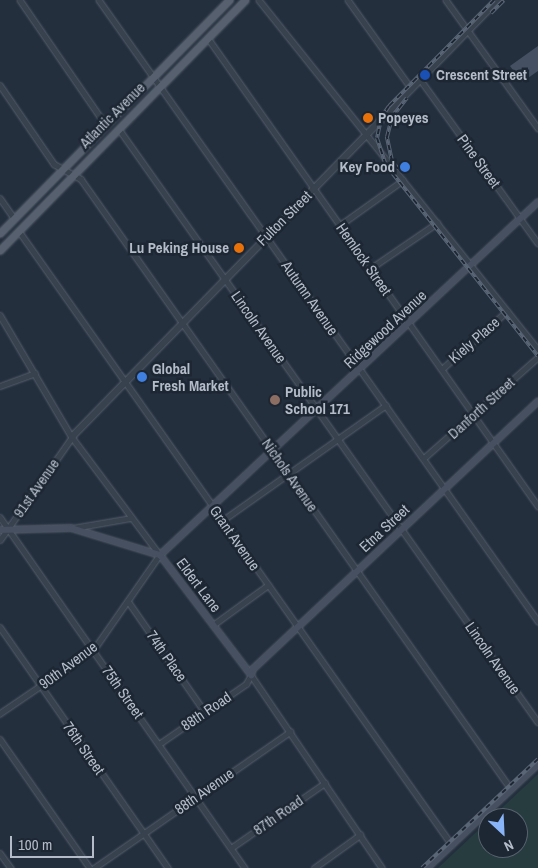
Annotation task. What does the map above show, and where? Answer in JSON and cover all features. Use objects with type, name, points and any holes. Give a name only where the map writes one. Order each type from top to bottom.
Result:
[{"type":"main road","name":"Atlantic Avenue","points":[[0,233],[229,0]]},
{"type":"main road","name":"Atlantic Avenue","points":[[0,250],[72,174],[119,129],[245,0]]},
{"type":"main road","name":"Ridgewood Avenue","points":[[160,555],[538,202]]},
{"type":"main road","name":"Etna Street","points":[[251,676],[297,627],[538,401]]},
{"type":"main road","points":[[0,530],[72,528],[160,555]]},
{"type":"main road","name":"Eldert Lane","points":[[160,555],[251,676]]},
{"type":"main road","points":[[427,868],[538,764]]},
{"type":"street","points":[[20,0],[106,125]]},
{"type":"street","points":[[259,0],[538,350]]},
{"type":"street","points":[[348,0],[411,88]]},
{"type":"street","points":[[446,0],[538,128]]},
{"type":"street","name":"Fulton Street","points":[[72,437],[124,380],[498,0]]},
{"type":"street","name":"Autumn Avenue","points":[[101,1],[152,77],[266,235],[538,621]]},
{"type":"street","name":"Hemlock Street","points":[[208,38],[538,506]]},
{"type":"street","name":"Pine Street","points":[[420,79],[538,243]]},
{"type":"street","name":"Nichols Avenue","points":[[0,84],[54,164],[81,179],[512,789]]},
{"type":"street","name":"Lincoln Avenue","points":[[119,129],[538,722]]},
{"type":"street","points":[[340,225],[403,180]]},
{"type":"street","points":[[0,198],[14,218]]},
{"type":"street","points":[[371,268],[437,223]]},
{"type":"street","name":"Grant Avenue","points":[[19,231],[452,845]]},
{"type":"street","name":"Kiely Place","points":[[442,369],[507,311]]},
{"type":"street","name":"Eldert Lane","points":[[0,315],[72,437],[160,555]]},
{"type":"street","name":"Danforth Street","points":[[424,458],[538,357]]},
{"type":"street","points":[[0,386],[35,372]]},
{"type":"street","points":[[222,520],[386,405]]},
{"type":"street","name":"91st Avenue","points":[[0,540],[72,437]]},
{"type":"street","name":"75th Street","points":[[0,517],[246,868]]},
{"type":"street","points":[[72,528],[131,518]]},
{"type":"street","name":"90th Avenue","points":[[0,714],[94,650],[160,555]]},
{"type":"street","points":[[213,625],[268,585]]},
{"type":"street","name":"74th Place","points":[[128,601],[205,712]]},
{"type":"street","name":"76th Street","points":[[0,627],[168,868]]},
{"type":"street","name":"Eldert Lane","points":[[251,676],[382,868]]},
{"type":"street","name":"88th Road","points":[[159,744],[246,684],[251,676]]},
{"type":"street","name":"88th Avenue","points":[[94,868],[290,732]]},
{"type":"street","points":[[0,739],[90,868]]},
{"type":"street","name":"87th Road","points":[[231,848],[325,783]]},
{"type":"street","points":[[314,868],[360,836]]},
{"type":"street","points":[[0,853],[9,866],[1,868]]},
{"type":"green space","points":[[538,774],[538,868],[438,868],[478,830],[478,858],[528,858],[528,808],[502,808]]},
{"type":"building","points":[[538,46],[538,71],[522,82],[510,66]]},
{"type":"railway","points":[[494,0],[389,106],[381,118],[377,138],[386,165],[538,356]]},
{"type":"railway","points":[[491,13],[504,0]]},
{"type":"railway","points":[[398,169],[392,161],[387,137],[392,117],[407,98]]},
{"type":"railway","points":[[422,868],[538,759]]},
{"type":"place","name":"Crescent Street","points":[[425,75]]},
{"type":"place","name":"Popeyes","points":[[368,118]]},
{"type":"place","name":"Key Food","points":[[405,167]]},
{"type":"place","name":"Lu Peking House","points":[[239,248]]},
{"type":"place","name":"Global Fresh Market","points":[[142,377]]},
{"type":"place","name":"Public School 171","points":[[275,400]]}]
